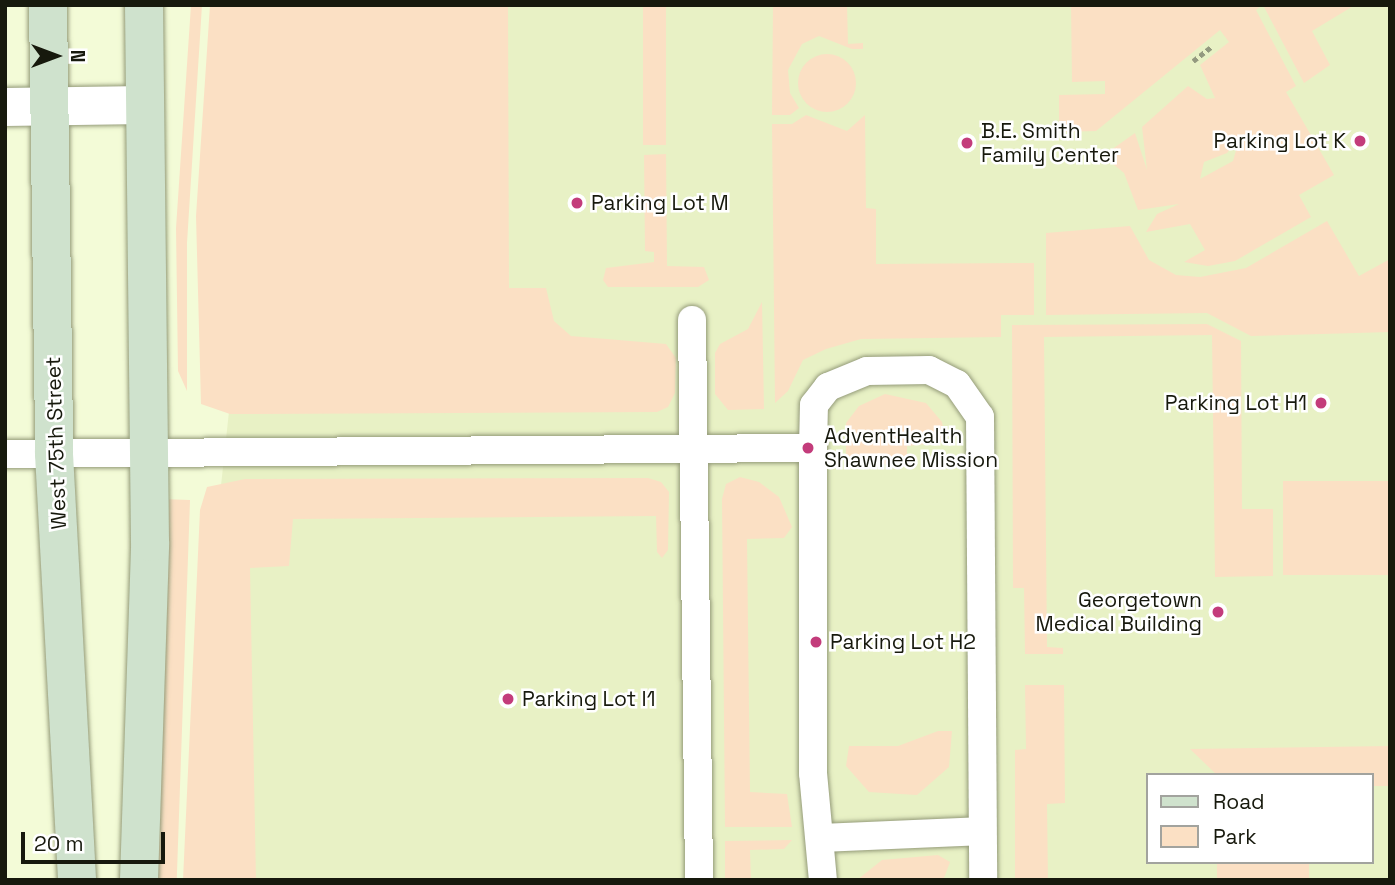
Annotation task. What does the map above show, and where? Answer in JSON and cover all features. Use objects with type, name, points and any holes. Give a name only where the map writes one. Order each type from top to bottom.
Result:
[{"type":"main road","name":"West 75th Street","points":[[48,5],[54,454],[77,880]]},
{"type":"main road","points":[[139,880],[150,542],[146,453],[144,5]]},
{"type":"street","points":[[5,107],[144,105]]},
{"type":"lane","points":[[692,320],[699,880]]},
{"type":"lane","points":[[823,880],[823,838],[813,773],[814,405],[828,387],[867,372],[929,370],[957,384],[980,417],[983,880]]},
{"type":"lane","points":[[5,454],[813,448]]},
{"type":"lane","points":[[823,838],[982,831]]},
{"type":"path","points":[[1193,61],[1212,46]]},
{"type":"shaded area","name":"AdventHealth Shawnee Mission","points":[[226,5],[1390,5],[1390,880],[203,880],[219,504],[231,393]]},
{"type":"green space","points":[[191,5],[202,5],[187,243],[187,391],[178,371],[176,228]]},
{"type":"green space","points":[[210,5],[508,5],[509,288],[546,288],[554,321],[571,336],[666,344],[676,358],[675,393],[668,407],[657,412],[230,414],[201,404],[196,216]]},
{"type":"green space","points":[[643,5],[666,5],[666,145],[643,145]]},
{"type":"green space","points":[[773,5],[847,5],[848,44],[863,43],[863,49],[852,49],[819,36],[802,44],[788,70],[790,93],[799,108],[790,115],[772,115]]},
{"type":"green space","points":[[1071,5],[1262,5],[1256,10],[1296,86],[1286,92],[1334,175],[1299,195],[1311,217],[1235,261],[1208,266],[1184,262],[1205,250],[1190,224],[1146,232],[1157,214],[1179,204],[1138,210],[1124,173],[1107,159],[1111,150],[1135,133],[1147,170],[1142,127],[1188,86],[1207,99],[1215,98],[1200,65],[1229,42],[1220,30],[1096,131],[1059,132],[1059,95],[1105,94],[1105,81],[1072,82]],"holes":[[[1240,136],[1233,161],[1200,179],[1204,162],[1227,153]]]},
{"type":"green space","points":[[1263,5],[1355,5],[1312,31],[1330,65],[1304,83]]},
{"type":"green space","points":[[827,54],[838,56],[851,67],[856,83],[854,94],[843,107],[827,112],[816,110],[803,99],[798,83],[800,72],[811,59]]},
{"type":"green space","points":[[806,115],[847,131],[865,115],[866,208],[876,209],[876,264],[1034,263],[1034,315],[1001,315],[1001,337],[861,339],[826,349],[803,360],[788,391],[775,403],[772,124],[792,124]]},
{"type":"green space","points":[[666,154],[667,266],[704,267],[709,280],[698,287],[608,287],[603,280],[606,268],[654,262],[654,252],[645,251],[644,155]]},
{"type":"green space","points":[[1327,221],[1359,276],[1390,259],[1390,332],[1251,336],[1207,313],[1046,315],[1046,233],[1130,226],[1149,260],[1176,275],[1200,277],[1246,268]]},
{"type":"green space","points":[[762,302],[764,409],[728,410],[715,394],[715,353],[720,344],[748,329]]},
{"type":"green space","points":[[1207,324],[1241,341],[1242,509],[1273,509],[1273,576],[1215,577],[1212,335],[1044,337],[1047,647],[1063,648],[1063,654],[1025,654],[1024,588],[1013,588],[1012,325]]},
{"type":"green space","points":[[885,394],[926,403],[942,422],[946,442],[907,446],[907,464],[846,465],[846,423],[859,406]]},
{"type":"green space","points":[[740,477],[759,482],[779,497],[792,527],[784,538],[747,539],[750,792],[787,794],[792,827],[725,827],[722,499],[726,484]]},
{"type":"green space","points":[[648,478],[661,482],[669,492],[668,550],[662,558],[657,552],[656,516],[293,519],[289,566],[250,568],[256,880],[183,880],[200,510],[207,487],[245,479]]},
{"type":"green space","points":[[1283,481],[1390,481],[1390,575],[1283,575]]},
{"type":"green space","points":[[169,499],[190,500],[177,880],[156,879]]},
{"type":"green space","points":[[1025,685],[1064,685],[1065,803],[1047,804],[1048,880],[1015,880],[1015,750],[1026,749]]},
{"type":"green space","points":[[938,731],[952,731],[949,767],[917,795],[869,792],[846,766],[849,746],[898,746]]},
{"type":"green space","points":[[1390,746],[1390,786],[1374,786],[1374,773],[1215,773],[1190,749]]},
{"type":"green space","points":[[792,840],[784,849],[750,850],[751,880],[725,880],[725,841]]},
{"type":"green space","points":[[938,855],[950,862],[944,878],[857,880],[882,860]]},
{"type":"green space","points":[[1217,864],[1309,864],[1309,880],[1217,880]]},
{"type":"place","name":"Parking Lot K","points":[[1360,141]]},
{"type":"place","name":"B.E. Smith Family Center","points":[[967,143]]},
{"type":"place","name":"Parking Lot M","points":[[577,203]]},
{"type":"place","name":"Parking Lot H1","points":[[1321,403]]},
{"type":"place","name":"AdventHealth Shawnee Mission","points":[[808,448]]},
{"type":"place","name":"Georgetown Medical Building","points":[[1218,612]]},
{"type":"place","name":"Parking Lot H2","points":[[816,642]]},
{"type":"place","name":"Parking Lot I1","points":[[508,699]]}]
